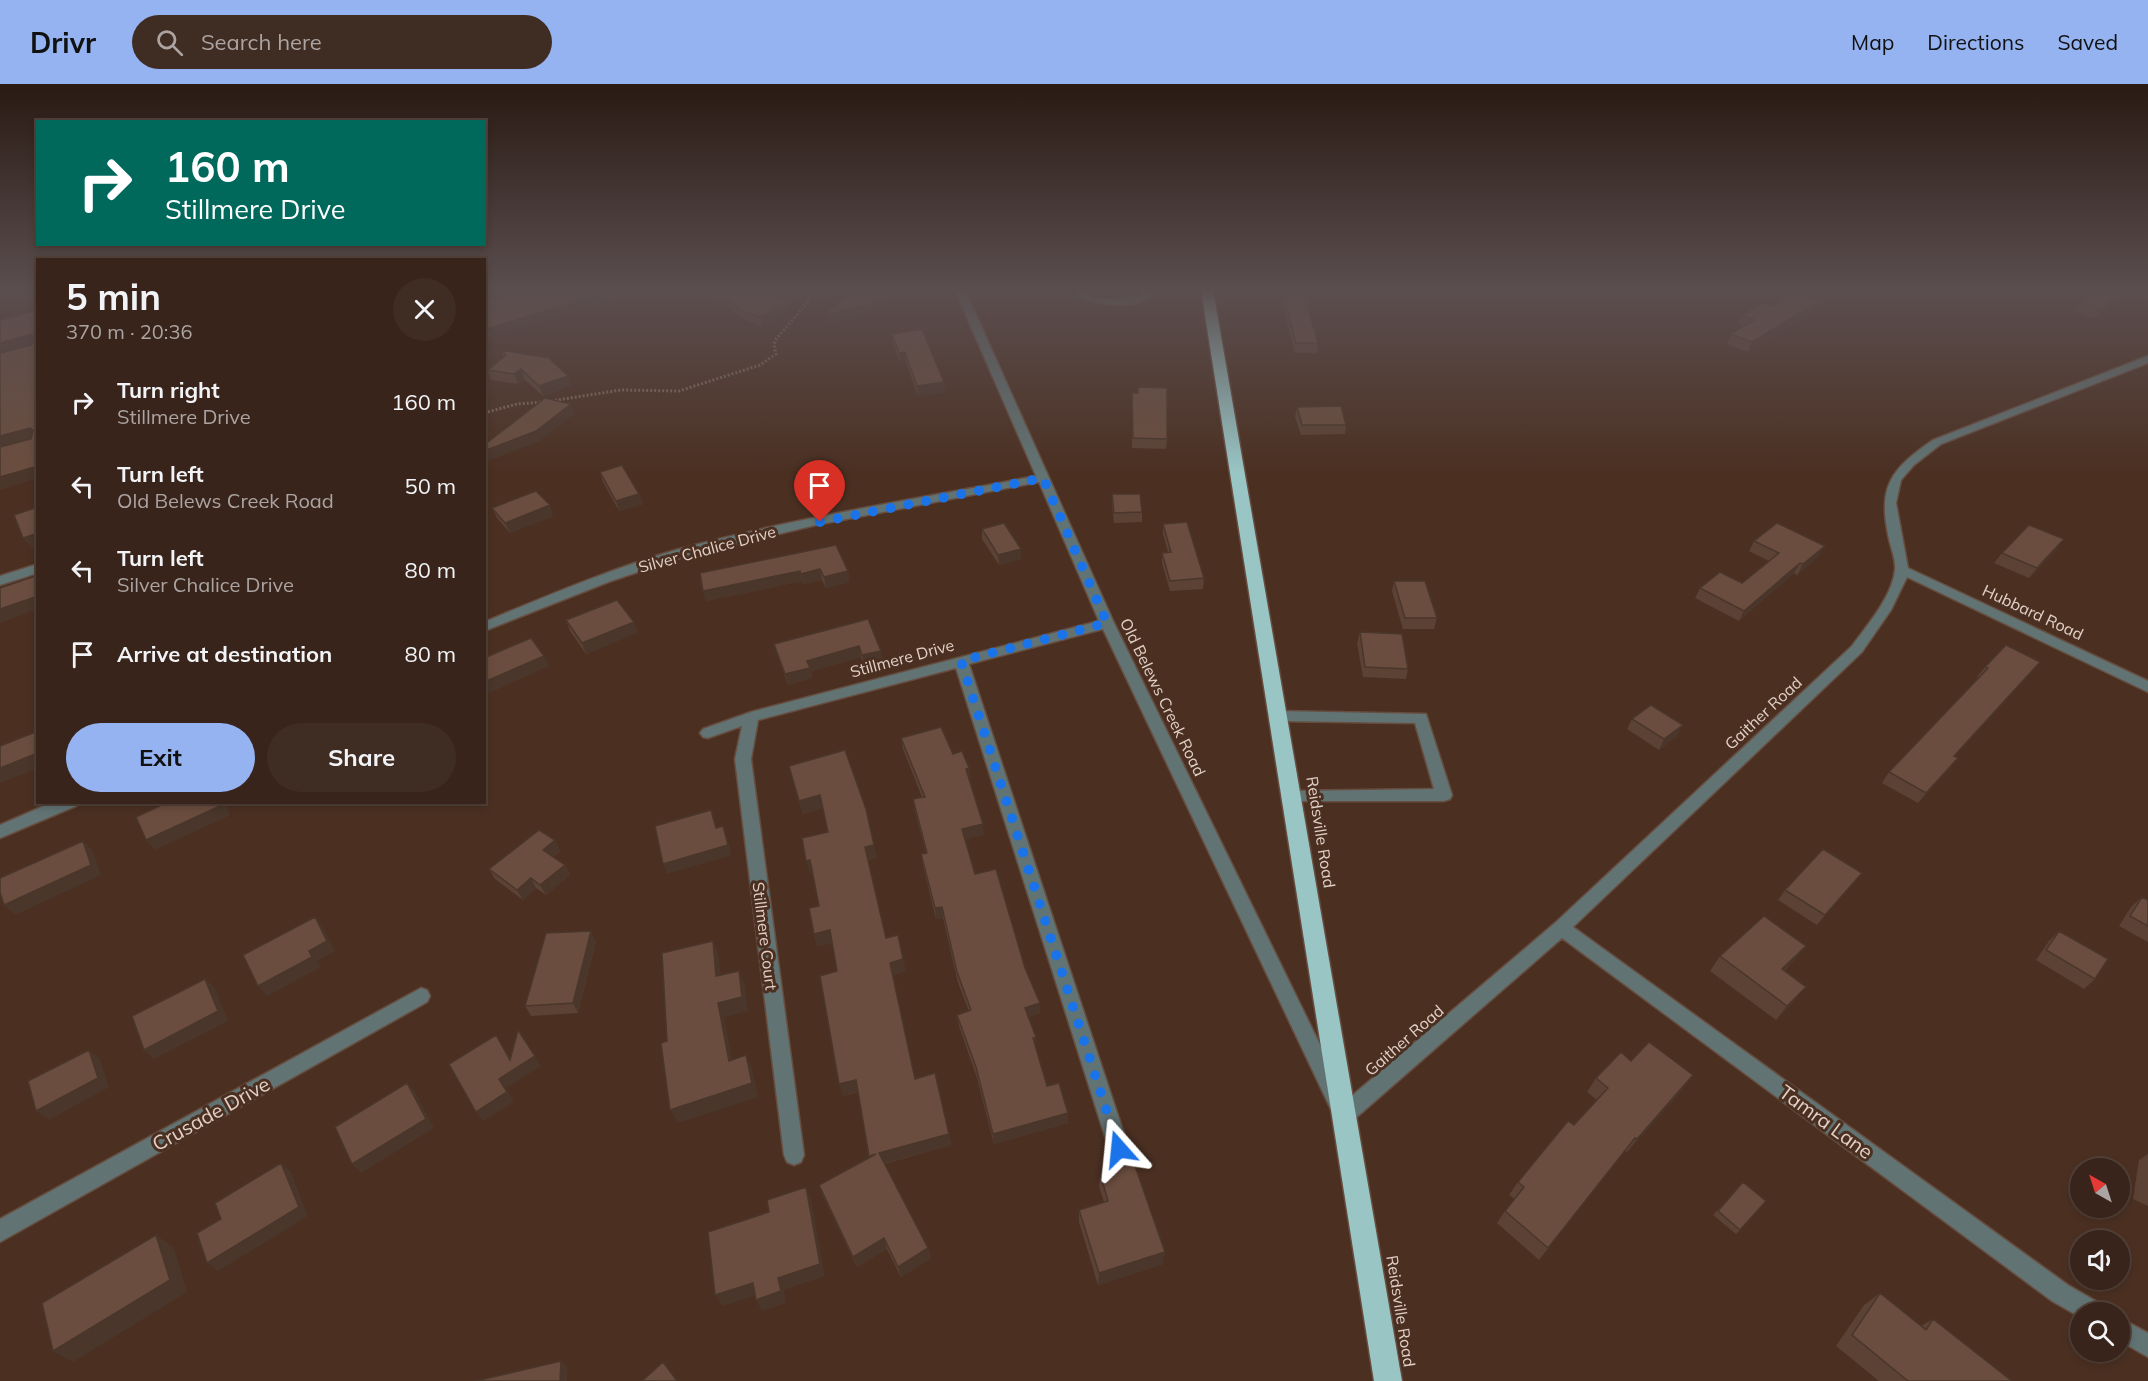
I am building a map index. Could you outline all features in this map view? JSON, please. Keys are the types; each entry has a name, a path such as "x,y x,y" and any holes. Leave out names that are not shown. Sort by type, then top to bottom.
{"highway":[{"name":"Reidsville Road","path":"1217,351 1388,1381"}],"street":[{"name":"Old Belews Creek Road","path":"987,351 1107,623 1344,1116"},
{"path":"1902,570 1889,507 1893,482 1908,462 1937,442 2148,359"},
{"name":"Silver Chalice Drive","path":"486,626 611,575 679,554 753,535 1043,478"},
{"path":"0,581 36,569"},
{"name":"Hubbard Road","path":"1902,570 2148,687"},
{"name":"Gaither Road","path":"1344,1116 1561,928 1857,648 1886,608 1902,570"},
{"name":"Stillmere Drive","path":"708,733 751,717 1107,623"},
{"path":"961,661 1119,1149"},
{"path":"1278,716 1421,718 1444,795 1291,797"},
{"name":"Stillmere Court","path":"751,717 742,759 794,1155"},
{"path":"0,832 65,804"},
{"name":"Tamra Lane","path":"1561,928 2060,1293 2076,1302"},
{"name":"Crusade Drive","path":"0,1231 422,996"},
{"path":"2130,1335 2148,1346"}],"path":[{"path":"486,412 517,404 621,390 679,391 760,365 776,354 777,351"}],"building":[{"path":"36,351 36,467 0,477 0,447 31,439 33,430 30,428 0,436 0,353"},
{"path":"502,351 549,358 568,376 539,386 521,369 514,374 488,370 506,355"},
{"path":"898,351 931,351 944,382 917,386 905,352 899,353"},
{"path":"1138,387 1167,388 1167,439 1133,438 1132,393 1138,393"},
{"path":"545,398 571,404 536,431 486,450 486,443"},
{"path":"1341,406 1346,425 1302,425 1297,407"},
{"path":"622,465 639,494 616,501 600,472"},
{"path":"536,491 550,505 505,523 492,508"},
{"path":"1112,494 1140,494 1142,512 1114,513"},
{"path":"36,508 36,534 23,538 14,515"},
{"path":"1187,522 1204,578 1170,581 1162,553 1171,552 1163,524"},
{"path":"1004,523 1021,549 998,555 982,529"},
{"path":"1777,523 1825,546 1803,564 1800,563 1744,611 1700,588 1720,572 1742,583 1779,553 1754,541"},
{"path":"2029,525 2064,539 2037,568 2002,553"},
{"path":"836,545 848,571 824,577 820,569 801,574 800,571 703,591 700,573"},
{"path":"36,576 36,597 0,609 0,588"},
{"path":"1394,581 1425,581 1437,618 1405,618"},
{"path":"617,600 634,622 582,643 566,620"},
{"path":"868,619 881,651 862,655 859,646 807,661 810,668 785,674 774,644"},
{"path":"1360,632 1402,634 1408,669 1365,667"},
{"path":"531,638 544,656 486,681 486,657"},
{"path":"2006,645 2040,662 1954,756 1958,758 1926,793 1889,772 1988,668 1985,667"},
{"path":"1651,705 1683,725 1664,739 1632,719"},
{"path":"941,727 953,754 962,751 969,768 966,769 983,824 962,829 975,874 996,869 1025,968 1040,1003 1025,1008 1036,1037 1033,1038 1047,1086 1059,1083 1068,1113 993,1134 976,1067 957,1015 971,1010 957,972 942,907 935,908 921,854 927,853 913,799 925,797 901,738"},
{"path":"36,732 36,754 0,768 0,746"},
{"path":"845,750 866,809 874,845 865,847 886,938 898,935 903,959 890,963 915,1079 935,1073 949,1134 879,1153 928,1248 898,1267 884,1238 853,1257 819,1185 876,1154 869,1156 856,1080 839,1084 820,976 837,971 830,930 814,934 809,908 819,906 810,860 806,861 802,838 828,832 820,795 799,801 789,766"},
{"path":"164,804 222,805 146,840 136,817"},
{"path":"711,810 716,828 723,826 728,845 663,864 655,826"},
{"path":"539,830 555,840 543,850 565,865 540,885 531,878 517,890 489,869"},
{"path":"83,841 91,865 4,905 0,892 0,878"},
{"path":"1823,849 1862,873 1825,915 1785,890"},
{"path":"2142,897 2148,900 2148,926 2130,916"},
{"path":"1764,916 1806,946 1782,969 1806,987 1787,1006 1720,956"},
{"path":"315,917 327,941 309,951 312,957 258,986 243,955"},
{"path":"591,931 573,1003 525,1006 546,933"},
{"path":"2059,931 2108,959 2095,979 2046,950"},
{"path":"713,941 716,976 739,971 742,997 718,1003 729,1061 746,1055 752,1083 670,1110 661,1043 667,1041 662,953"},
{"path":"205,979 218,1011 144,1050 132,1016"},
{"path":"518,1030 535,1056 499,1079 507,1092 476,1112 449,1064 496,1035 510,1060"},
{"path":"1649,1042 1693,1075 1637,1139 1635,1138 1548,1248 1505,1211 1524,1187 1518,1182 1568,1121 1574,1125 1608,1088 1596,1078 1621,1052 1631,1061"},
{"path":"89,1050 98,1078 36,1111 28,1081"},
{"path":"407,1083 426,1119 352,1164 335,1127"},
{"path":"281,1163 299,1207 207,1263 197,1233 221,1219 215,1203"},
{"path":"1134,1163 1165,1252 1099,1273 1079,1210 1108,1201 1100,1173"},
{"path":"1743,1182 1766,1201 1740,1230 1718,1211"},
{"path":"806,1187 820,1264 778,1278 781,1291 756,1300 753,1283 715,1295 708,1232 769,1212 767,1200"},
{"path":"156,1235 170,1280 53,1351 42,1303"},
{"path":"1880,1293 1926,1330 1933,1319 2012,1381 1908,1381 1852,1335"},
{"path":"561,1361 560,1381 476,1381"},
{"path":"663,1362 677,1381 642,1381"}],"route":[{"path":"820,522 1043,478 1107,623 961,661 1119,1149"}]}
